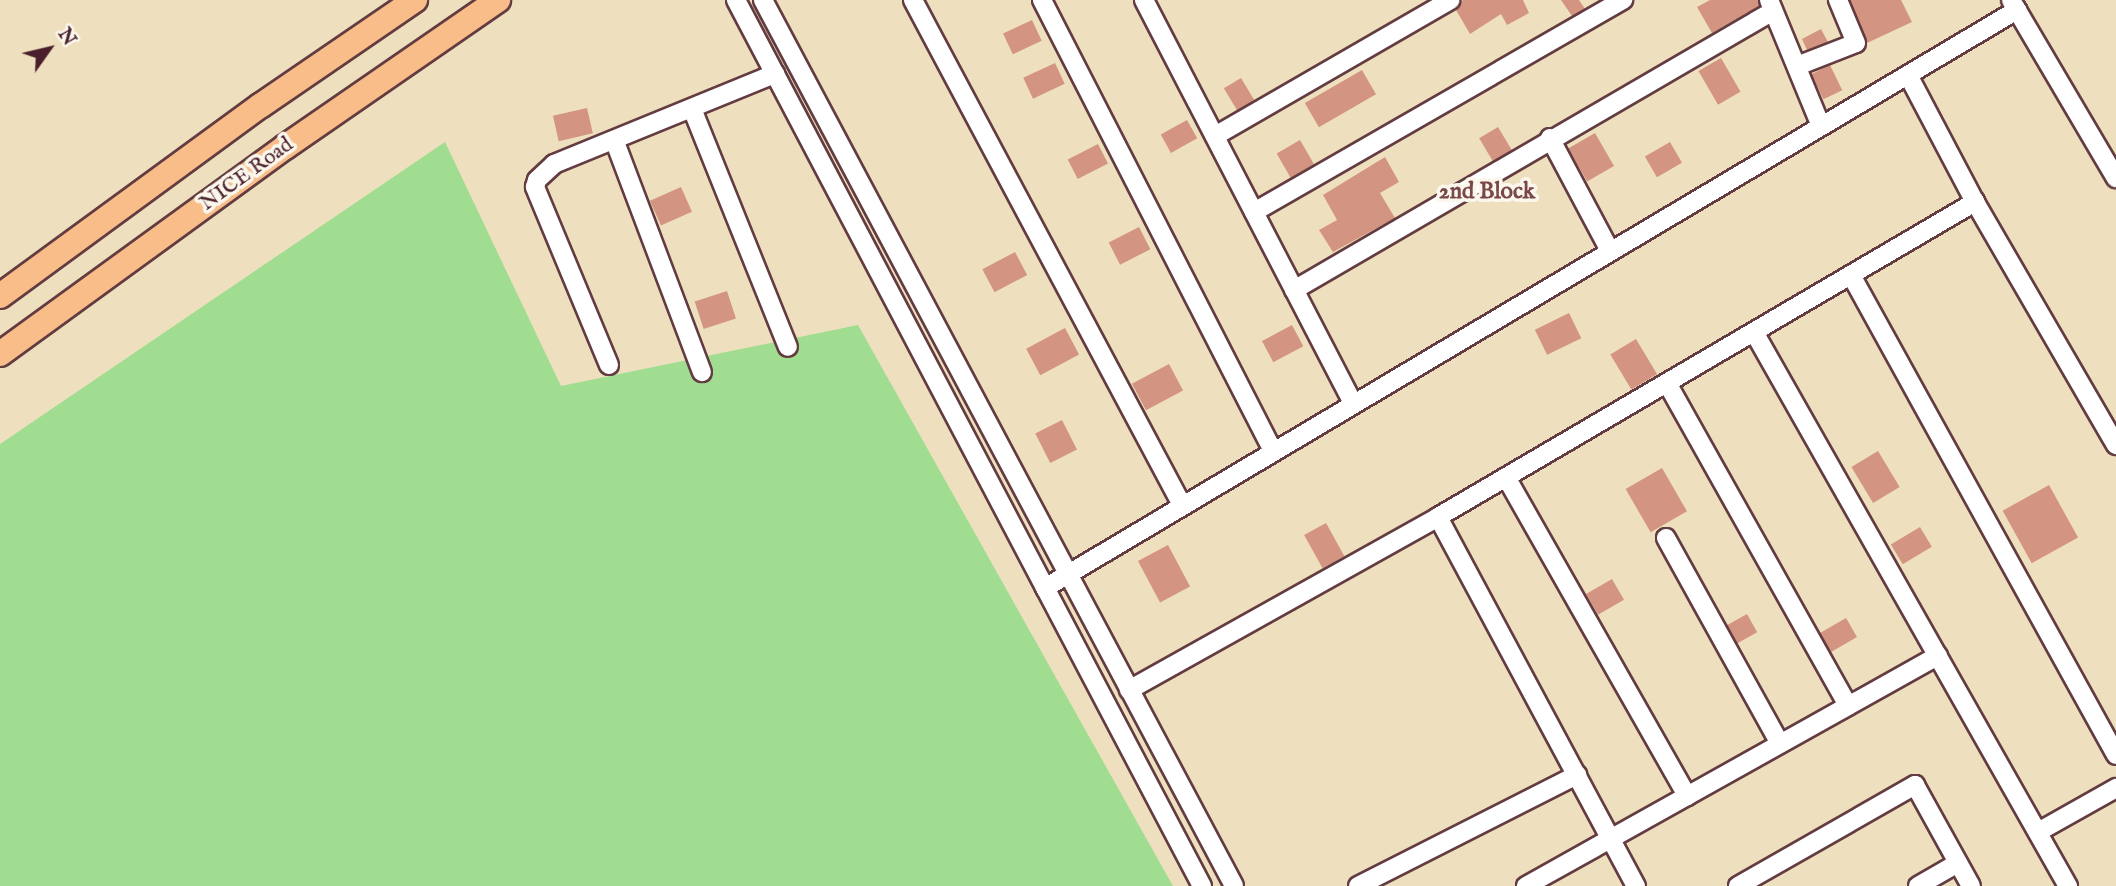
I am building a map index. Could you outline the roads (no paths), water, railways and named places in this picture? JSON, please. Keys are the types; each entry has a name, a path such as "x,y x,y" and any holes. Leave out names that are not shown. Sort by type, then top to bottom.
{"highway":[{"path":"0,296 260,106 415,0"},
{"name":"NICE Road","path":"0,355 285,147 498,0"}],"street":[{"path":"736,0 1202,886"},
{"path":"763,0 1234,886"},
{"path":"913,0 1182,505"},
{"path":"1042,0 1273,451"},
{"path":"1144,0 1353,404"},
{"path":"1215,136 1451,0"},
{"path":"1254,212 1623,0"},
{"path":"1797,66 1856,43 1838,0"},
{"path":"1294,290 1771,5 1821,126"},
{"path":"1045,588 1908,75 2014,5 2116,178"},
{"path":"609,365 535,187 548,167 693,111 775,74"},
{"path":"1908,75 1975,202 2116,445"},
{"path":"693,111 788,347"},
{"path":"1550,138 1610,251"},
{"path":"615,142 702,372"},
{"path":"1129,690 1506,478 1975,202"},
{"path":"1851,275 2116,755"},
{"path":"1755,332 2068,886"},
{"path":"1667,383 1848,706"},
{"path":"1506,478 1687,796"},
{"path":"1438,517 1636,886"},
{"path":"1666,538 1780,744"},
{"path":"1526,886 1938,656"},
{"path":"1358,886 1577,775"},
{"path":"1738,886 1915,785 1971,886"},
{"path":"2038,832 2116,788"},
{"path":"1918,886 1958,863"}],"district":[{"name":"2nd Block","path":"1487,192"}]}
